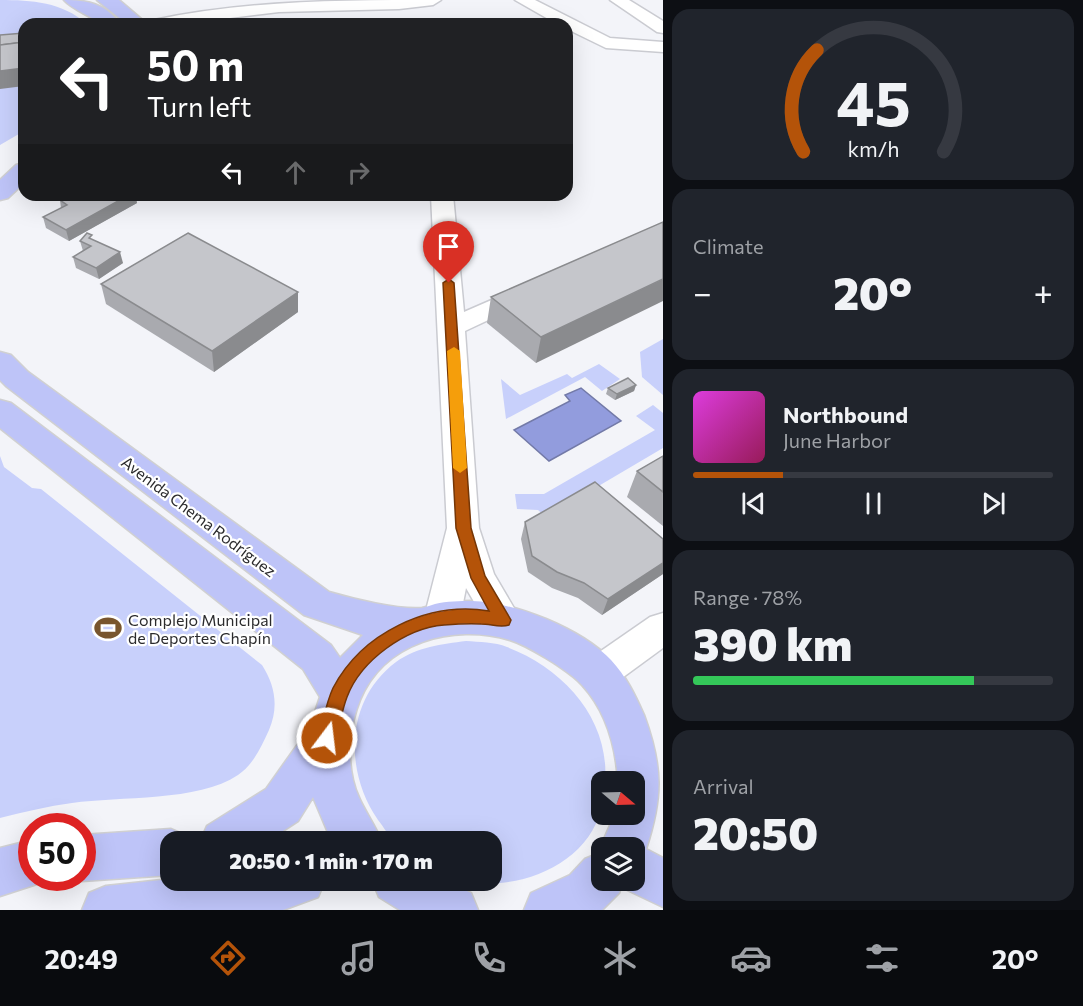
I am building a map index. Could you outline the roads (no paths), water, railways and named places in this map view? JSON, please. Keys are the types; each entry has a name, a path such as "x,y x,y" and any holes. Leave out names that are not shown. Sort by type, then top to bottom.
{"main road":[{"path":"73,0 96,11 104,18"},
{"path":"106,0 131,18"},
{"path":"0,164 18,151"},
{"path":"0,192 18,176"},
{"name":"Avenida Chema Rodríguez","path":"0,362 17,379 317,604 362,618 430,621 483,617 503,620 536,631 566,648 598,674 624,712 640,761 638,812 628,837"},
{"path":"0,411 317,657 340,692"},
{"path":"241,831 282,805 327,738 340,692 360,662 387,639 430,621"},
{"path":"327,738 329,778 344,820 352,831"},
{"path":"96,857 160,853"},
{"path":"0,872 18,867"},
{"path":"645,874 663,884"},
{"path":"548,910 587,892 591,888"},
{"path":"106,910 258,895 269,891"},
{"path":"413,891 454,910"}],"street":[{"path":"190,18 229,10 299,6 378,6 433,0"},
{"path":"523,0 558,18"},
{"path":"618,0 663,28"},
{"path":"573,26 606,43 663,47"},
{"path":"442,201 463,528 478,578 503,620"},
{"path":"452,327 547,284"},
{"path":"430,621 463,528"},
{"path":"598,674 663,628"}],"place":[{"name":"Complejo Municipal de Deportes Chapín","path":"108,628"}]}
